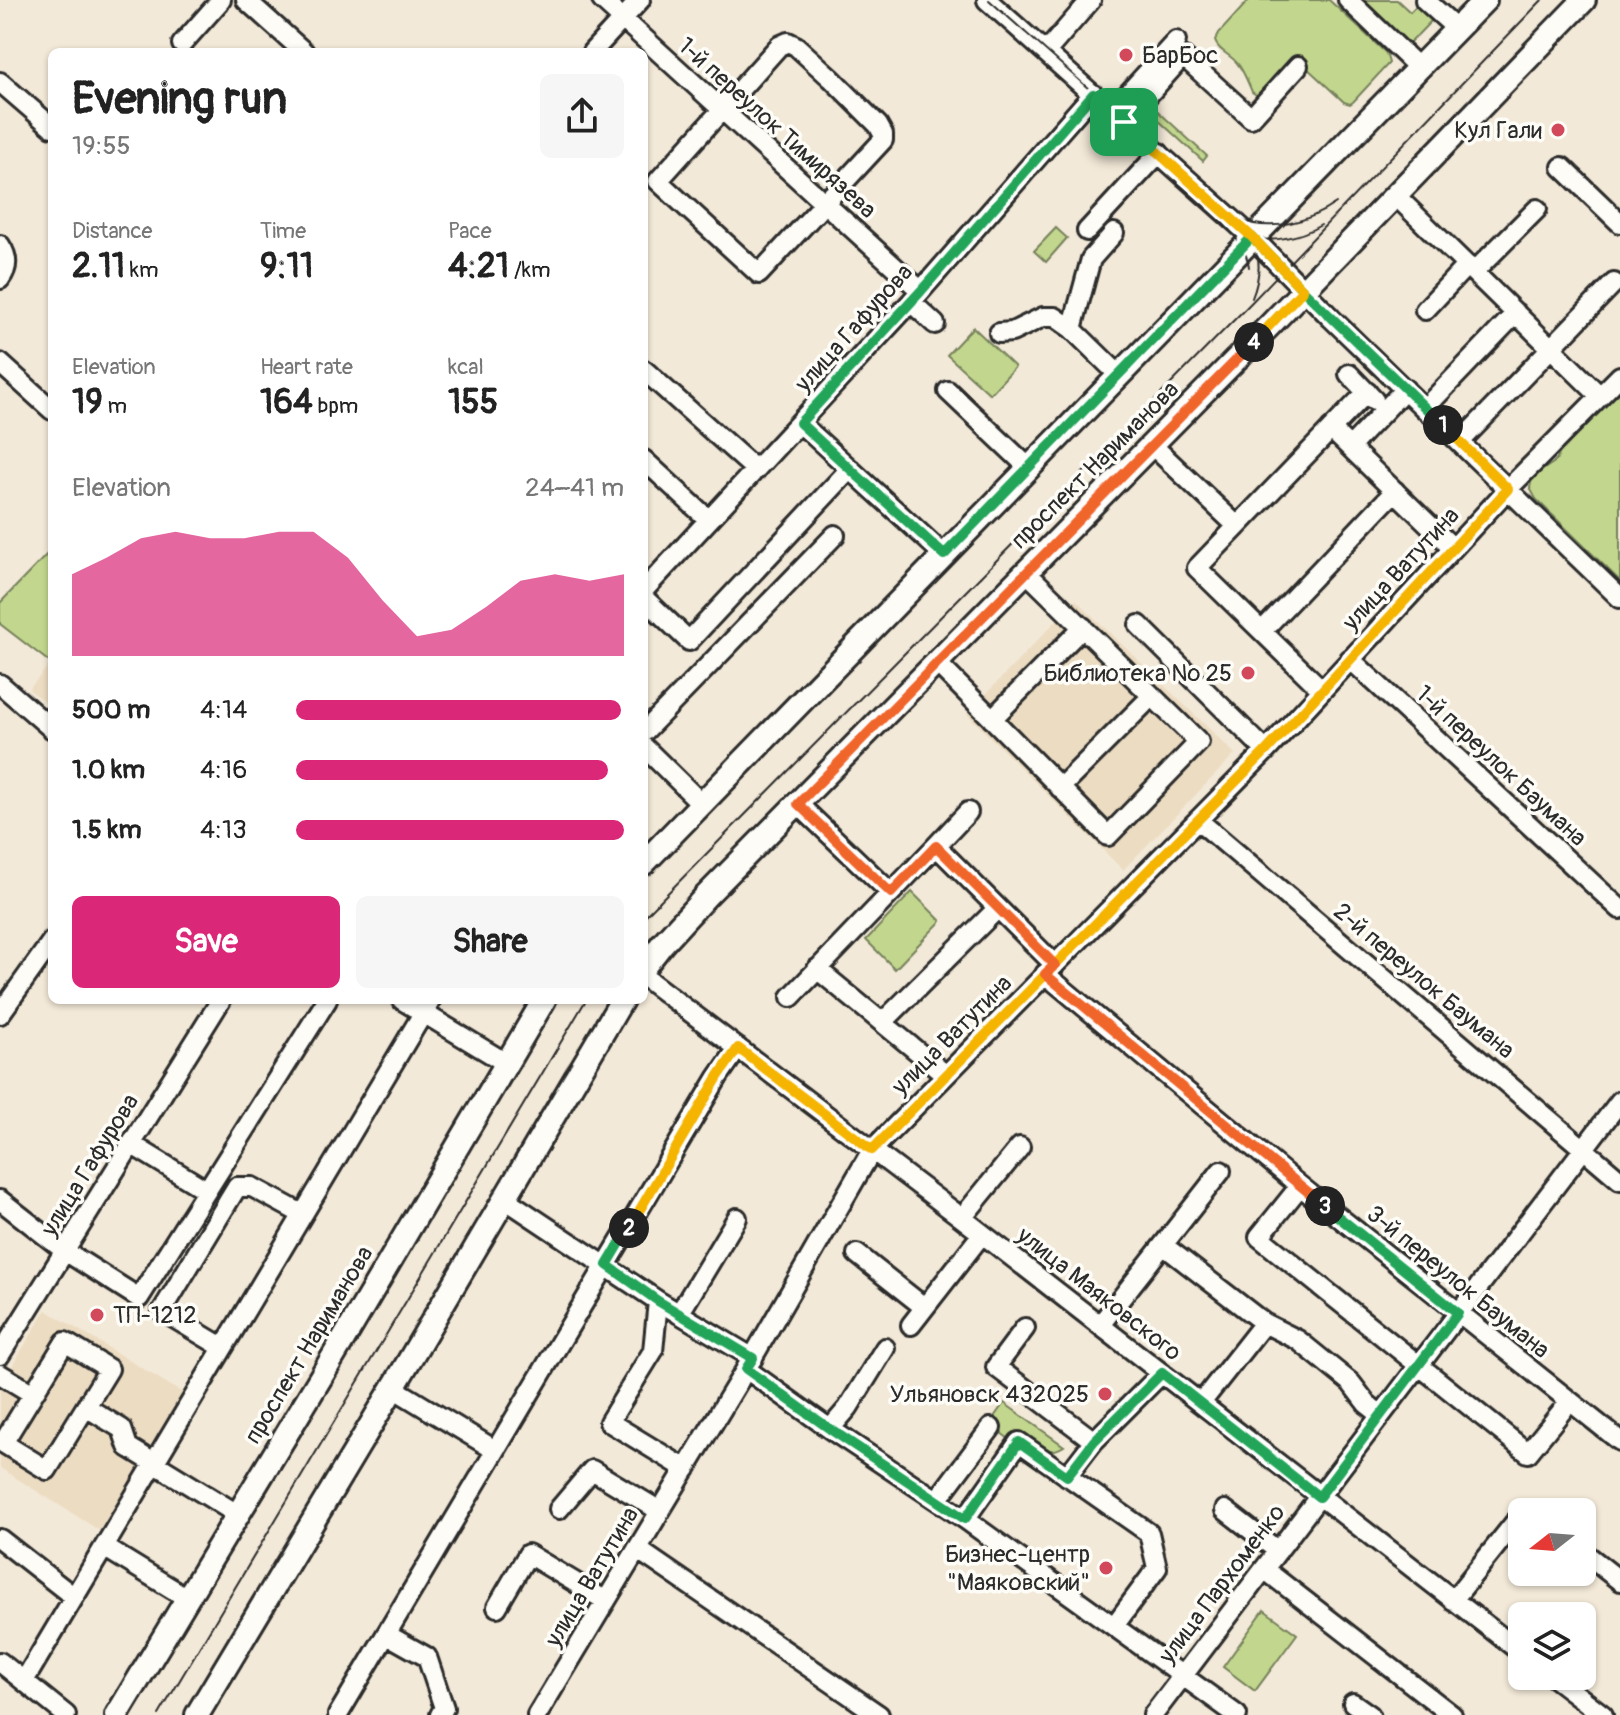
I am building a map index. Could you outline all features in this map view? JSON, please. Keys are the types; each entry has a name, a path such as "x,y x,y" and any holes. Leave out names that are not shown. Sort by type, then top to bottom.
{"main road":[{"name":"проспект Нариманова","path":"648,859 1485,0"},
{"name":"проспект Нариманова","path":"648,962 706,896 1152,445 1584,0"},
{"name":"проспект Нариманова","path":"117,1715 542,1004"},
{"path":"197,1715 620,1004"}],"street":[{"path":"182,44 221,0"},
{"path":"246,0 300,48"},
{"name":"1-й переулок Тимирязева","path":"602,0 825,204 916,296 935,324"},
{"path":"596,48 640,0"},
{"path":"987,0 1252,237 1620,598"},
{"path":"1046,52 1091,0"},
{"path":"1348,0 1419,68"},
{"path":"1425,0 1457,29"},
{"path":"1118,116 1176,41"},
{"path":"788,42 819,67 878,125 883,134 883,140 759,274 658,181 721,110 779,46 788,42"},
{"path":"1118,116 1183,56 1251,118 1298,66"},
{"path":"0,82 48,124"},
{"name":"улица Гафурова","path":"648,586 916,296 1093,94"},
{"path":"1087,231 1159,153"},
{"path":"1562,167 1620,223"},
{"path":"1395,195 1600,396"},
{"path":"1425,310 1537,209"},
{"path":"1072,329 1091,259 1114,233"},
{"path":"0,245 7,268 0,279"},
{"path":"1460,442 1614,283"},
{"path":"1425,408 1516,313"},
{"path":"999,333 1012,332 1043,317 1055,317 1072,329 1119,375"},
{"path":"0,363 48,406"},
{"path":"648,374 756,470"},
{"path":"1349,374 1385,410"},
{"name":"улица Ватутина","path":"537,1715 750,1364 872,1150 1266,751 1508,489 1620,376"},
{"path":"1350,447 1405,389"},
{"path":"948,391 1029,468"},
{"path":"1322,690 1197,568 1367,392"},
{"path":"800,423 944,555"},
{"path":"1331,429 1453,548"},
{"path":"1152,445 1237,526"},
{"path":"648,469 709,520"},
{"path":"648,602 689,641 850,469"},
{"path":"1262,631 1395,491"},
{"path":"648,728 835,535"},
{"path":"937,663 1108,836 1199,742 1026,572"},
{"path":"1139,625 1266,751"},
{"path":"992,719 1083,627"},
{"name":"1-й переулок Баумана","path":"1350,659 1620,909"},
{"path":"4,695 48,726"},
{"path":"1060,788 1152,696"},
{"path":"648,751 701,803"},
{"path":"798,804 891,893"},
{"path":"791,997 968,812"},
{"name":"2-й переулок Баумана","path":"1198,820 1620,1180"},
{"name":"3-й переулок Баумана","path":"936,846 998,908 1050,970 1300,1186 1620,1441"},
{"path":"883,1022 998,908"},
{"path":"0,1014 48,947"},
{"path":"817,969 946,1075"},
{"name":"улица Маяковского","path":"648,980 962,1218 1508,1642"},
{"name":"улица Гафурова","path":"0,1355 218,1004"},
{"path":"0,1200 65,1251 139,1298 324,1004"},
{"path":"24,1681 427,1006 506,1063"},
{"path":"338,1715 738,1048"},
{"name":"улица Пархоменко","path":"1153,1715 1620,1101"},
{"path":"131,1144 206,1190"},
{"path":"962,1218 1020,1147"},
{"path":"1100,1325 1221,1171"},
{"path":"1300,1186 1259,1237 1418,1366 1528,1453 1570,1401"},
{"path":"222,1347 162,1311 237,1187 252,1187 302,1214"},
{"path":"505,1199 750,1364 830,1429 965,1519 1237,1715"},
{"path":"679,1314 737,1218"},
{"path":"911,1325 982,1234"},
{"path":"1163,1245 1264,1323 1298,1340 1351,1383 1367,1404 1381,1415"},
{"path":"857,1254 924,1307"},
{"path":"658,1301 653,1351 609,1422 686,1469"},
{"path":"1201,1403 1264,1323"},
{"path":"1025,1328 996,1367 1094,1441"},
{"path":"65,1342 109,1369 47,1470 3,1443 33,1394 65,1342"},
{"path":"830,1429 848,1408 885,1348"},
{"path":"1067,1476 1094,1441 1162,1373"},
{"path":"0,1374 33,1394"},
{"path":"393,1388 495,1450"},
{"path":"86,1407 122,1429 128,1447 237,1514"},
{"path":"937,1500 991,1428"},
{"path":"965,1519 1019,1442 1149,1533 1157,1568 1114,1626"},
{"path":"559,1509 592,1470 660,1511"},
{"path":"1225,1510 1278,1551"},
{"path":"1453,1600 1508,1531"},
{"path":"0,1539 74,1597"},
{"path":"104,1547 187,1598"},
{"path":"637,1549 879,1715"},
{"path":"497,1607 528,1554 606,1601"},
{"path":"1596,1562 1620,1581"},
{"path":"1264,1569 1452,1715"},
{"path":"386,1634 427,1657 444,1708 440,1715"},
{"path":"0,1662 66,1715"},
{"path":"1570,1690 1603,1715"},
{"path":"1353,1703 1370,1715"}],"shaded area":[{"path":"1076,600 1235,754 1123,870 967,714"},
{"path":"48,667 48,706 29,689"},
{"path":"46,1310 186,1395 102,1532 0,1468 0,1386"}],"green space":[{"path":"1249,0 1329,0 1386,53 1389,63 1350,104 1306,67 1258,96 1252,92 1239,66 1215,41"},
{"path":"1357,0 1397,0 1410,12 1417,5 1432,20 1406,47"},
{"path":"1150,104 1207,156 1203,161 1146,109"},
{"path":"1056,228 1067,238 1046,262 1034,251"},
{"path":"973,327 1015,367 990,394 947,355"},
{"path":"1620,385 1620,581 1536,499 1530,488 1532,477 1556,461 1565,441"},
{"path":"48,553 48,661 0,624 0,603"},
{"path":"912,892 941,921 895,969 866,940"},
{"path":"1004,1403 1064,1446 1044,1450 1016,1431 1009,1439 989,1424"},
{"path":"1264,1610 1297,1634 1255,1691 1223,1667"}],"tram line":[{"path":"989,0 1245,228 1255,245 1259,262 1258,280 1252,298"},
{"path":"648,913 1246,308 1542,0"},
{"path":"1175,180 1230,231 1246,255 1249,267"},
{"path":"1238,219 1263,225 1289,223 1314,215 1336,203"},
{"path":"1244,236 1284,238 1321,225"},
{"path":"159,1715 584,1004"}],"place":[{"name":"БарБос","path":"1126,55"},
{"name":"Кул Гали","path":"1558,130"},
{"name":"Библиотека № 25","path":"1248,673"},
{"name":"ТП-1212","path":"97,1315"},
{"name":"Ульяновск 432025","path":"1105,1394"},
{"name":"Бизнес-центр \"Маяковский\"","path":"1106,1568"}],"route":[{"path":"1124,122 1093,94 921,291 800,423 944,555 1252,237 1508,489 1266,751 1198,820 1045,974 872,1150 738,1048 607,1265 658,1301 753,1358 746,1369 965,1519 1019,1442 1067,1476 1094,1441 1162,1373 1319,1497 1458,1313 1045,974 1055,965 936,846 891,893 798,804 1303,290 1252,237 1124,122"}]}
